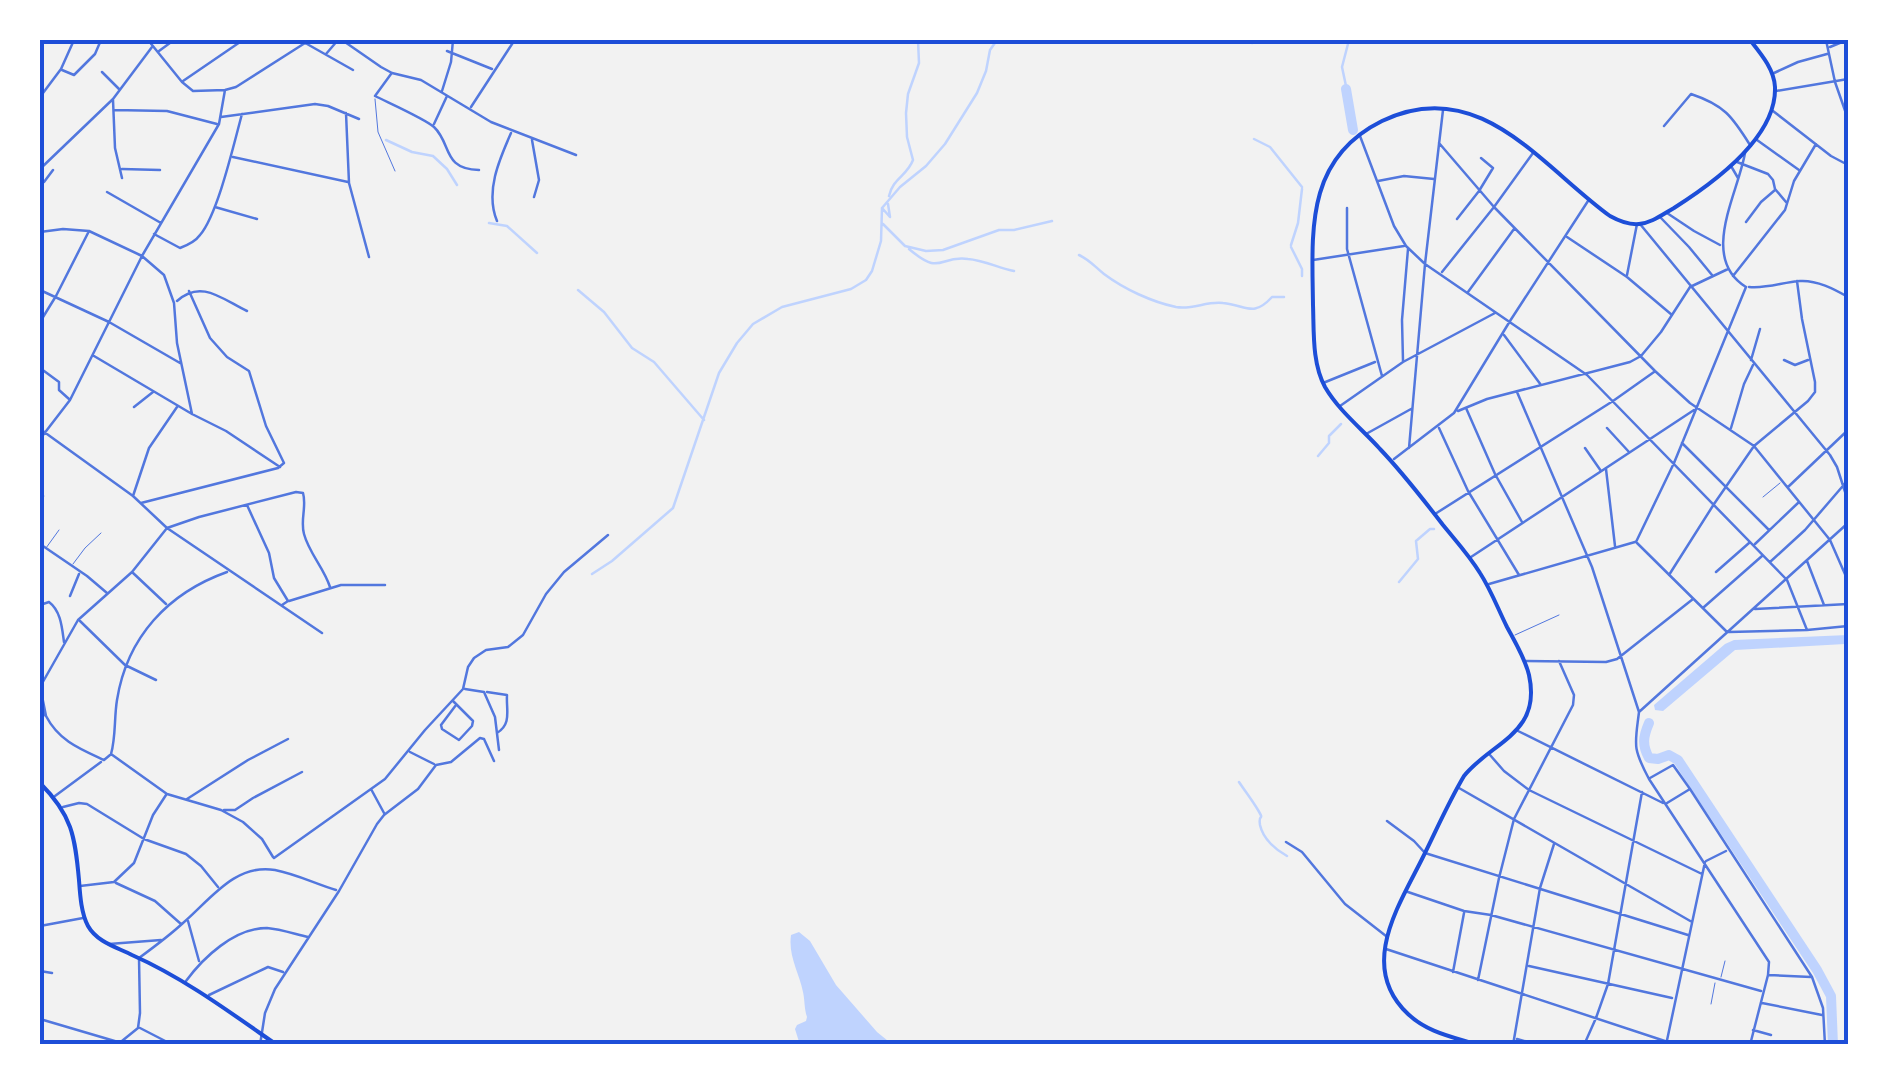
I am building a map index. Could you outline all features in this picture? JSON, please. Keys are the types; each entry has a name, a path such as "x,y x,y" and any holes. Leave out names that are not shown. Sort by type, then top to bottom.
{"main road":[{"path":"1476,1045 1429,1029 1406,1012 1389,988 1384,948 1406,891 1458,786 1470,768 1517,730 1530,700 1530,685 1524,661 1470,558 1323,383 1314,335 1314,211 1325,177 1343,150 1360,134 1404,113 1443,108 1471,112 1490,120 1619,221 1638,224 1660,217 1734,164 1756,139 1771,110 1775,91 1772,74 1750,40"},
{"path":"40,783 63,808 74,840 85,918 93,933 184,984 277,1045"}],"street":[{"path":"40,97 61,69 74,40"},
{"path":"61,69 74,75 98,50 102,40"},
{"path":"148,40 191,91 225,90 247,82 305,43"},
{"path":"158,52 174,40"},
{"path":"182,82 242,40"},
{"path":"300,40 353,70"},
{"path":"324,56 340,40 392,73 422,80 511,131 576,155"},
{"path":"442,92 453,40"},
{"path":"1826,40 1835,82 1848,115"},
{"path":"1828,48 1847,40"},
{"path":"470,110 514,42"},
{"path":"40,169 113,99 153,46"},
{"path":"450,52 494,70"},
{"path":"1772,74 1829,54"},
{"path":"102,72 119,90"},
{"path":"392,73 376,96 433,126 454,161 478,170"},
{"path":"1775,91 1848,79"},
{"path":"40,439 42,431 70,400 142,256 219,124 225,90"},
{"path":"1664,126 1692,94 1722,107 1750,145"},
{"path":"433,126 447,96"},
{"path":"113,99 115,148 122,178"},
{"path":"221,116 315,104 359,119"},
{"path":"1409,448 1443,108"},
{"path":"114,110 167,112 219,124"},
{"path":"1771,110 1848,164"},
{"path":"346,113 349,183 368,256"},
{"path":"154,234 177,247 189,244 206,227 242,114"},
{"path":"498,221 491,196 511,131"},
{"path":"1360,134 1394,226 1407,247 1425,264 1587,375 1787,580 1807,630"},
{"path":"531,139 539,180 534,197"},
{"path":"1756,139 1800,171"},
{"path":"1439,143 1494,207 1655,371 1696,408 1754,446 1830,540 1848,581"},
{"path":"1733,276 1788,205 1794,181 1816,144"},
{"path":"1441,273 1532,152"},
{"path":"1746,152 1722,246 1728,269 1746,287 1813,282 1848,298"},
{"path":"231,156 349,183"},
{"path":"1457,219 1494,167 1481,158"},
{"path":"1738,185 1734,164 1768,174 1788,205"},
{"path":"40,183 53,170"},
{"path":"120,170 160,170"},
{"path":"1376,182 1404,176 1435,179"},
{"path":"1746,222 1775,189"},
{"path":"108,192 162,223"},
{"path":"1454,413 1589,200"},
{"path":"214,207 257,219"},
{"path":"1348,208 1349,256 1382,376"},
{"path":"1666,212 1722,246"},
{"path":"1660,217 1712,276"},
{"path":"1638,224 1826,450 1837,467 1848,501"},
{"path":"1627,276 1638,224"},
{"path":"40,232 71,228 88,231 142,256 164,275 174,303 180,363 192,414"},
{"path":"1468,292 1514,228"},
{"path":"40,322 88,231"},
{"path":"1566,236 1627,276 1672,316"},
{"path":"1313,260 1407,247"},
{"path":"1403,362 1407,247"},
{"path":"1391,461 1465,407 1623,366 1640,356 1690,287 1728,269"},
{"path":"1668,574 1754,446 1815,392 1797,281"},
{"path":"1636,542 1674,463 1746,287"},
{"path":"40,290 110,322 180,363"},
{"path":"174,303 189,291 202,290 247,311"},
{"path":"189,291 210,338 226,357 250,374 266,426 284,461 282,466"},
{"path":"1340,407 1403,362 1497,312"},
{"path":"1730,429 1760,329"},
{"path":"1504,333 1542,386"},
{"path":"93,356 282,466"},
{"path":"1784,360 1796,365 1810,360"},
{"path":"1323,383 1377,362"},
{"path":"40,368 59,382 58,390 70,400"},
{"path":"1434,514 1655,371"},
{"path":"134,408 154,392"},
{"path":"1518,392 1587,556 1639,712 1634,746 1649,779 1769,965 1750,1045"},
{"path":"134,496 149,448 178,405"},
{"path":"1465,407 1522,522"},
{"path":"1366,434 1412,408"},
{"path":"1470,558 1696,408"},
{"path":"1438,426 1468,491 1518,575"},
{"path":"1607,428 1629,452"},
{"path":"1788,486 1848,430"},
{"path":"42,431 134,496 167,528 322,633"},
{"path":"1682,443 1769,530"},
{"path":"1586,448 1604,469 1615,547"},
{"path":"141,503 282,466"},
{"path":"1770,562 1848,480"},
{"path":"104,760 64,740 52,728 40,686 78,620 132,572 167,528 296,492 305,496 304,536 330,587"},
{"path":"1716,572 1799,502"},
{"path":"247,504 271,559 274,578 288,602"},
{"path":"1639,712 1848,523"},
{"path":"274,858 385,779 463,689 474,658 486,650 508,647 523,635 546,594 564,572 608,536"},
{"path":"1487,584 1636,542"},
{"path":"1636,542 1727,632 1848,626"},
{"path":"40,544 108,594"},
{"path":"1702,608 1763,555"},
{"path":"1807,561 1825,606"},
{"path":"54,797 111,754 116,702 125,666 142,635 167,605 198,583 230,570"},
{"path":"70,596 80,571"},
{"path":"132,572 167,605"},
{"path":"281,605 330,587 386,585"},
{"path":"1524,661 1606,662 1620,658 1693,599"},
{"path":"40,605 53,604 64,644"},
{"path":"1754,609 1848,604"},
{"path":"78,620 125,666 156,680"},
{"path":"1478,980 1514,819 1575,699 1558,661"},
{"path":"463,689 506,695 496,733 499,750"},
{"path":"484,692 507,723 496,733"},
{"path":"452,700 474,721 459,740 440,726 456,705"},
{"path":"40,711 46,716"},
{"path":"1517,730 1666,803"},
{"path":"187,798 288,738"},
{"path":"409,751 436,765 451,762 482,738 494,761"},
{"path":"111,754 167,794 221,810 251,828 274,858 273,870"},
{"path":"1489,754 1530,790 1702,874"},
{"path":"260,1045 270,999 373,830 384,815 418,790 436,765"},
{"path":"1649,779 1670,765 1690,789 1812,978 1824,1015 1825,1045"},
{"path":"221,810 235,810 302,772"},
{"path":"1458,786 1692,922"},
{"path":"1643,792 1650,793 1655,788"},
{"path":"1666,803 1690,789"},
{"path":"372,790 384,815"},
{"path":"1584,1045 1608,984 1643,792"},
{"path":"114,882 134,863 167,794"},
{"path":"63,808 87,804 144,839 186,854 202,866 219,888"},
{"path":"1388,821 1425,853 1688,935"},
{"path":"1286,842 1302,852 1345,904 1386,936"},
{"path":"1513,1045 1540,888 1554,843"},
{"path":"1666,1043 1705,862 1728,850"},
{"path":"40,1020 118,1044 138,1028 140,958 188,920 219,888 251,872 273,870 339,891"},
{"path":"80,886 114,882 145,895 182,924"},
{"path":"1406,891 1464,911 1534,926 1762,991"},
{"path":"1453,972 1464,911"},
{"path":"40,926 85,918"},
{"path":"188,920 200,962"},
{"path":"184,984 200,962 251,930 270,928 309,938"},
{"path":"108,944 163,940"},
{"path":"1384,948 1676,1045"},
{"path":"1528,965 1676,999"},
{"path":"205,997 268,967 285,973"},
{"path":"40,972 52,972"},
{"path":"1768,975 1812,978"},
{"path":"1759,1003 1824,1015"},
{"path":"138,1028 173,1045"},
{"path":"1753,1030 1771,1035"},
{"path":"127,1038 133,1045"},
{"path":"1514,1038 1540,1045"}],"lane":[{"path":"376,96 378,132 395,171"},
{"path":"1763,497 1782,480"},
{"path":"46,548 59,530"},
{"path":"72,566 101,533"},
{"path":"1512,636 1559,615"},
{"path":"1711,1004 1725,961"}],"water":[{"path":"1848,635 1845,644 1735,650 1663,711 1655,710 1654,705 1734,640"},
{"path":"799,932 810,941 836,985 893,1045 800,1045 795,1029 807,1017 790,943 791,935"}],"waterway":[{"path":"889,196 913,160 906,113 919,63 918,40"},
{"path":"592,574 673,508 719,373 753,324 782,307 851,289 866,280 881,241 882,208 945,144 977,93 990,50 997,40"},
{"path":"1249,40 1269,40"},
{"path":"1346,86 1342,67 1349,40"},
{"path":"1346,89 1353,130"},
{"path":"1254,139 1270,147 1302,187"},
{"path":"386,140 433,156 457,185"},
{"path":"1291,245 1302,189"},
{"path":"882,208 890,217 888,204"},
{"path":"883,224 905,246 926,251 943,250 999,230 1052,221"},
{"path":"489,223 507,226 537,253"},
{"path":"1291,247 1302,276"},
{"path":"909,249 928,262 968,259 1014,271"},
{"path":"1079,255 1129,290 1176,307 1217,303 1254,309 1272,297 1284,297"},
{"path":"578,290 604,312 632,348 654,362 704,420"},
{"path":"1318,456 1341,424"},
{"path":"1399,582 1418,559 1416,541 1434,529"},
{"path":"1649,723 1644,741 1649,758 1669,755 1678,760 1817,970 1831,996 1833,1045"},
{"path":"1239,782 1261,816 1264,835 1287,856"}]}
